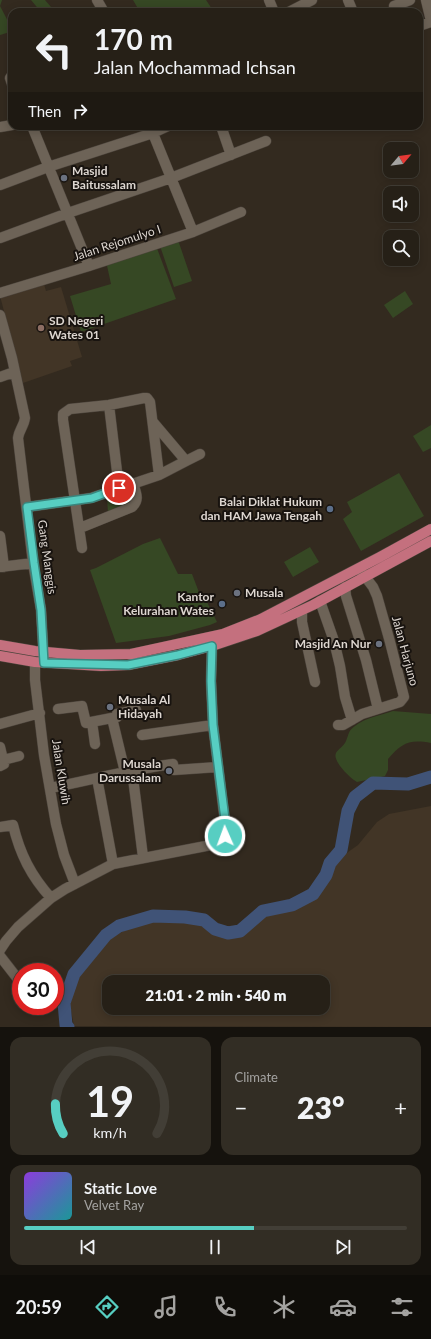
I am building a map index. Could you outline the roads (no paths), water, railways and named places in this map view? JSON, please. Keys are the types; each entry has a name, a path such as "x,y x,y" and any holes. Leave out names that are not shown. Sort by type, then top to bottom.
{"main road":[{"path":"0,656 39,663 128,665 223,634 261,619 431,529"},
{"path":"0,645 80,655 131,654 212,646 257,631 302,610 431,541"}],"street":[{"path":"296,8 311,0"},
{"path":"394,6 410,0"},
{"path":"426,0 431,21"},
{"path":"34,130 89,266"},
{"path":"0,185 48,166 152,130 193,232"},
{"path":"222,130 231,155"},
{"path":"0,238 171,178 266,141"},
{"name":"Jalan Rejomulyo I","path":"0,293 193,232 241,212"},
{"name":"Gang Manggis","path":"0,315 25,418 18,438 41,610 39,663"},
{"path":"0,377 14,372"},
{"path":"82,548 64,414 70,409 109,406 147,398 150,402 159,475"},
{"path":"109,406 119,488"},
{"path":"153,422 186,462"},
{"path":"27,507 92,498 159,475 200,454"},
{"path":"80,528 136,504 138,500 133,483"},
{"path":"0,536 2,567 34,563"},
{"name":"Jalan Harjuno","path":"338,725 343,725 362,714 400,702 404,697 377,596 366,576 359,568"},
{"path":"345,587 346,596 366,660 378,709"},
{"path":"320,601 334,641 340,666 344,697 352,720"},
{"path":"302,610 302,622 315,682"},
{"path":"0,950 18,927 51,898 113,864 211,846 222,840 225,836 226,830 213,725 211,681 212,646"},
{"name":"Jalan Kluwih","path":"39,663 35,680 44,755 60,840 75,884"},
{"path":"58,708 82,706 86,722 117,717 117,714 136,710"},
{"path":"0,724 40,713"},
{"path":"112,718 128,771 143,858"},
{"path":"92,722 95,744"},
{"path":"142,735 213,725"},
{"path":"0,747 2,762 19,756"},
{"path":"50,788 128,771 173,764 174,770 218,767"},
{"path":"97,778 113,864"},
{"path":"0,827 13,825 18,845 24,859 40,886 51,898"},
{"path":"0,956 12,971"}],"waterway":[{"path":"68,1027 66,1025 64,1003 74,974 106,935 119,926 153,916 185,917 204,920 215,929 228,933 240,931 263,911 292,905 313,894 326,875 330,863 341,850 348,811 355,797 373,783 408,784 431,777"}],"place":[{"name":"Masjid Baitussalam","path":"64,178"},
{"name":"SD Negeri Wates 01","path":"41,328"},
{"name":"Balai Diklat Hukum dan HAM Jawa Tengah","path":"330,509"},
{"name":"Musala","path":"237,593"},
{"name":"Kantor Kelurahan Wates","path":"222,604"},
{"name":"Masjid An Nur","path":"379,644"},
{"name":"Musala Al Hidayah","path":"110,707"},
{"name":"Musala Darussalam","path":"169,771"}]}
